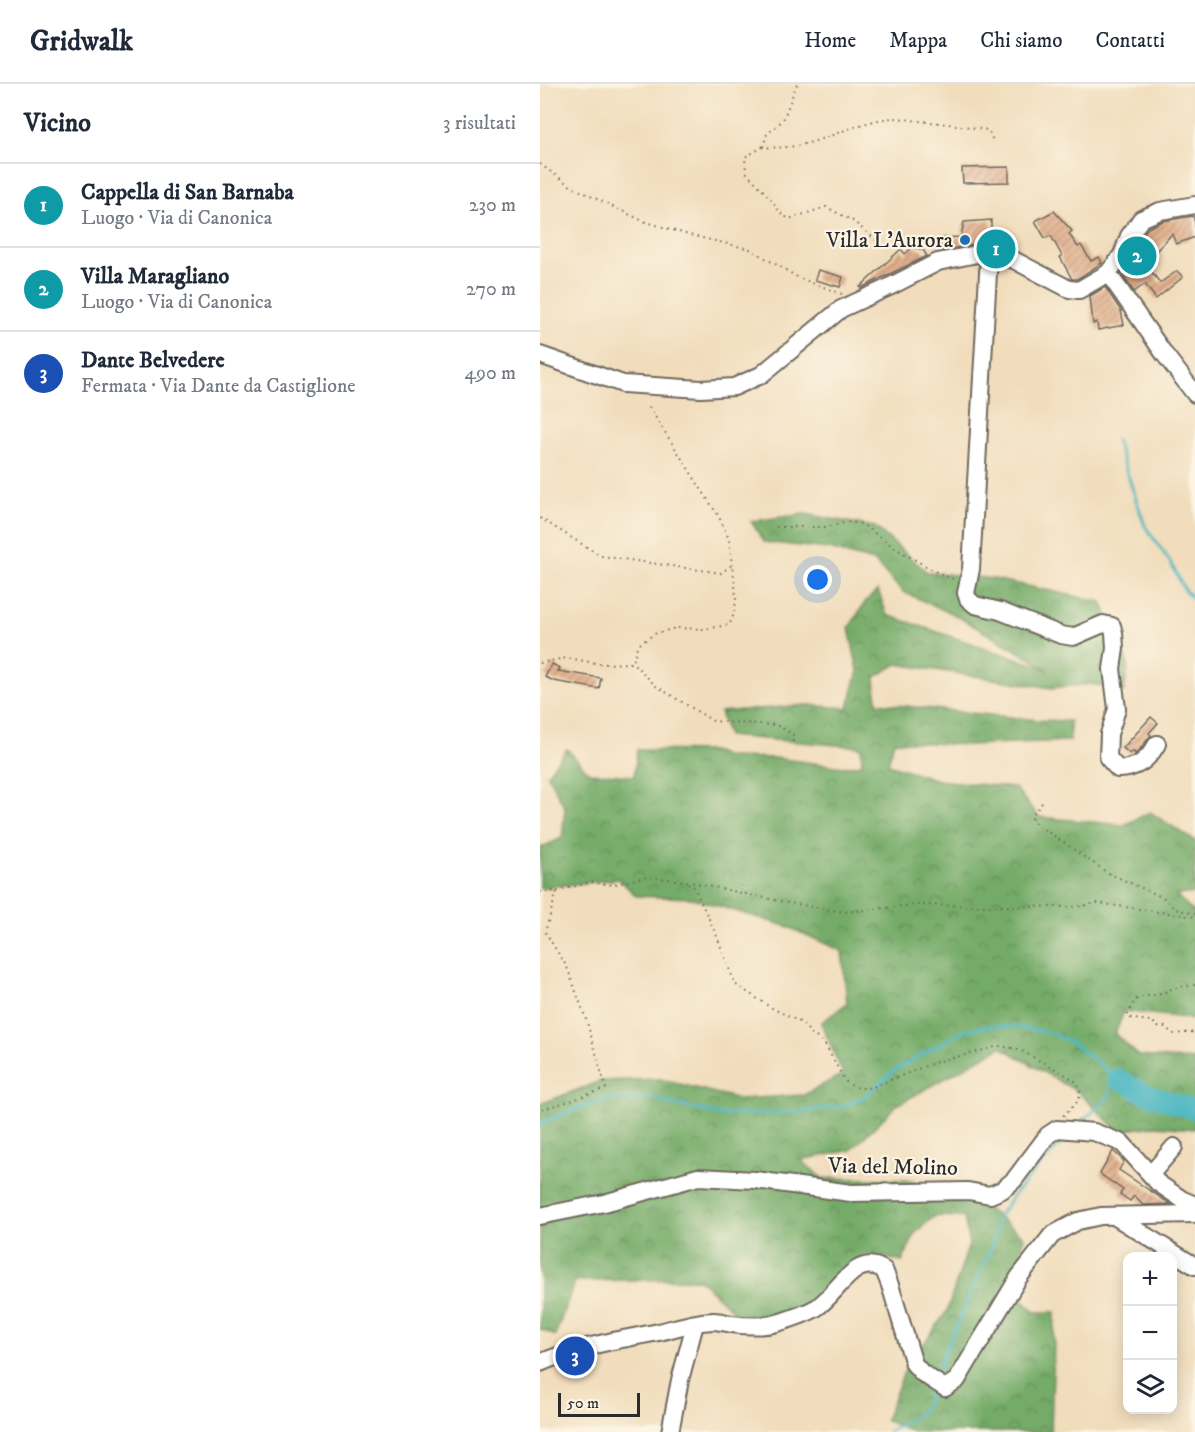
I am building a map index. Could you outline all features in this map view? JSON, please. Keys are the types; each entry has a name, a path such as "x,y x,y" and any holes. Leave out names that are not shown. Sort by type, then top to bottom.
{"street":[{"path":"540,355 623,384 701,389 735,387 761,375 841,309 938,262 977,254 1012,259 1069,289 1079,290 1108,273 1122,255 1129,236 1141,219 1160,211 1195,205"},
{"path":"989,256 971,569 966,593 968,599 975,604 1000,611 1061,635 1074,637 1102,624 1112,626 1115,648 1112,669 1117,709 1108,734 1108,758 1118,769 1136,767 1150,756 1157,744"},
{"path":"1108,273 1195,394"},
{"path":"1057,1130 1094,1132 1122,1143 1158,1183 1183,1200 1195,1205"},
{"name":"Via del Molino","path":"540,1216 604,1203 698,1177 755,1180 850,1193 968,1191 990,1195 1002,1190 1014,1180 1048,1135 1057,1130"},
{"path":"1151,1174 1174,1147"},
{"path":"540,1363 564,1353 604,1342 695,1324 714,1321 752,1326 772,1324 814,1309 827,1300 861,1266 869,1264 884,1270 914,1364 922,1373 945,1388 957,1380 1019,1277 1052,1234 1078,1221 1113,1216 1195,1214"},
{"path":"1113,1216 1195,1266"},
{"path":"670,1432 695,1324"}],"path":[{"path":"763,147 767,134 783,120 797,84"},
{"path":"882,245 853,221 826,207 789,219 780,213 772,200 746,172 745,157 763,147 784,149 811,144 855,126 893,118 988,129 994,142"},
{"path":"540,164 572,187 643,221 689,235 750,249 799,278 844,295"},
{"path":"633,663 638,646 654,634 676,628 704,629 729,625 735,615 737,596 729,539 719,517 649,407"},
{"path":"540,518 601,556 721,573 732,565"},
{"path":"776,527 826,527 849,522 862,524 895,549 934,571 954,580 968,579"},
{"path":"540,663 566,658 602,664 633,663 656,686 713,721 776,725 793,734 793,744"},
{"path":"1042,803 1032,815 1032,821 1108,873 1164,898 1175,909 1195,916"},
{"path":"540,892 557,891 591,882 612,885 644,877 686,881 844,912 914,905 1075,907 1098,903 1195,916"},
{"path":"686,881 693,887 716,934 735,984 800,1022 824,1043 845,1081 856,1088 868,1088 950,1058 999,1046 1010,1047 1035,1058 1076,1082 1080,1089 1079,1100 1058,1122 1057,1130"},
{"path":"540,1110 606,1088 586,1019 567,967 545,932 557,891"},
{"path":"1195,985 1173,988 1161,994 1135,1000 1127,1016 1131,1019 1154,1022 1158,1027 1165,1028 1173,1034 1195,1032"}],"green space":[{"path":"805,514 875,527 927,572 994,579 1102,602 1128,665 1124,691 1091,684 1052,688 897,664 875,677 877,703 1038,720 1070,721 1070,741 966,745 894,741 888,764 938,780 1015,788 1039,817 1124,825 1150,812 1195,841 1195,893 1176,895 1192,911 1195,910 1195,1019 1124,1011 1115,1034 1139,1056 1195,1060 1195,1129 1155,1126 1118,1131 1078,1092 1001,1047 897,1105 851,1150 801,1160 822,1178 906,1180 967,1193 1024,1237 1013,1287 1034,1312 1055,1312 1051,1432 913,1432 885,1420 904,1372 947,1311 969,1244 964,1217 935,1216 916,1232 902,1262 863,1255 812,1304 766,1319 735,1313 699,1279 575,1281 555,1336 540,1329 540,1104 601,1081 660,1079 739,1099 804,1095 843,1074 821,1023 847,1003 842,951 786,926 692,898 636,896 619,879 540,888 540,848 562,838 565,808 547,774 567,749 589,773 634,776 637,750 712,751 727,757 775,758 844,767 862,764 861,747 728,736 720,712 807,705 848,708 858,671 849,628 866,601 878,590 887,615 1048,669 955,615 903,592 874,561 829,549 764,542 751,521"}],"building":[{"path":"1009,167 1009,182 963,183 962,168"},
{"path":"1054,211 1072,231 1069,234 1078,247 1081,245 1091,261 1099,257 1102,263 1077,279 1072,279 1051,236 1045,238 1035,221"},
{"path":"1193,216 1195,237 1176,244 1172,234 1145,263 1160,283 1177,271 1183,277 1156,299 1145,284 1134,292 1121,273 1130,261 1138,241 1148,228 1163,221"},
{"name":"Villa L'Aurora","path":"991,220 991,243 1001,244 1000,247 975,244 941,251 939,238 961,237 964,222"},
{"path":"913,247 923,250 927,256 860,287 901,249 905,254"},
{"path":"818,270 843,277 840,287 815,280"},
{"path":"1105,287 1121,311 1124,325 1098,330 1097,322 1093,324 1090,296"},
{"path":"552,664 560,668 558,671 601,678 599,689 554,681 545,677"},
{"path":"1151,717 1158,723 1149,733 1151,735 1139,751 1135,754 1133,751 1130,754 1123,748"},
{"path":"1113,1151 1124,1161 1119,1170 1170,1204 1143,1205 1134,1196 1130,1201 1120,1194 1123,1190 1100,1174"}],"waterway":[{"path":"1116,440 1145,526 1171,563 1185,591 1195,599"},
{"path":"540,1123 601,1100 650,1098 721,1115 799,1112 842,1106 863,1098 895,1070 961,1032 986,1026 1020,1027 1053,1034 1074,1044 1117,1078 1107,1099 1077,1126"},
{"path":"1117,1078 1146,1094 1195,1110"},
{"path":"937,1376 941,1361 992,1246 998,1217 1015,1193 1067,1136"},
{"path":"888,1432 921,1411 928,1398 929,1389"}],"place":[{"name":"Villa L'Aurora","path":"965,240"},
{"name":"Cappella di San Barnaba","path":"996,249"},
{"name":"Villa Maragliano","path":"1137,256"},
{"name":"Dante Belvedere","path":"575,1356"}]}
